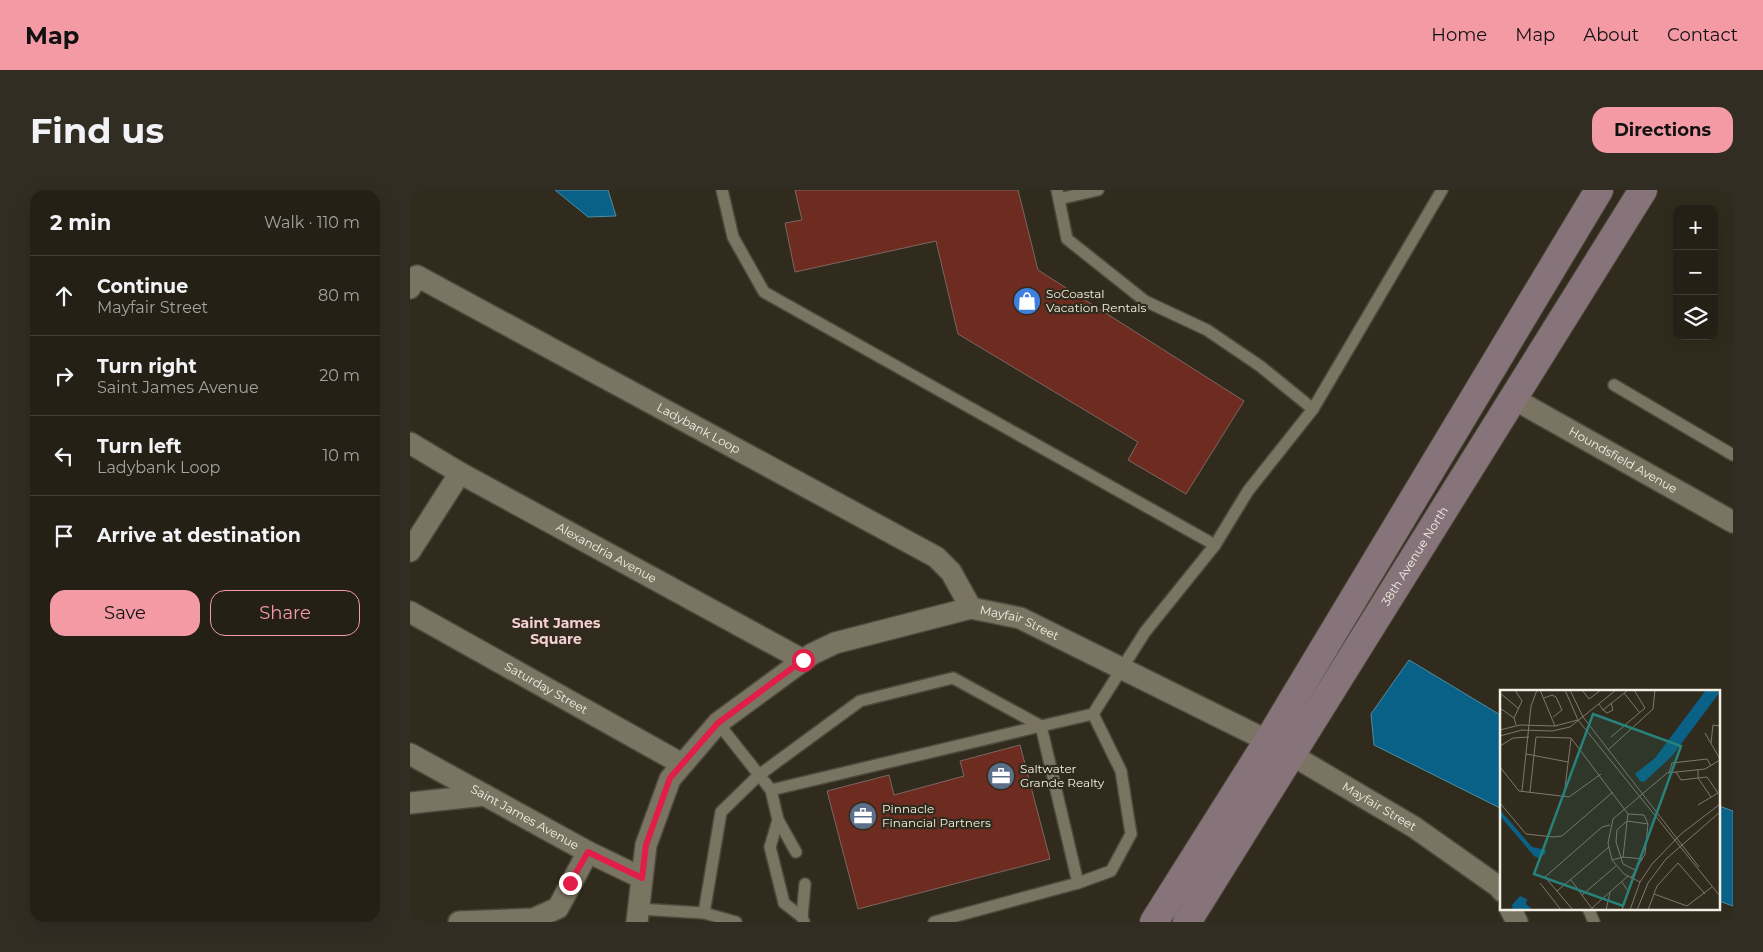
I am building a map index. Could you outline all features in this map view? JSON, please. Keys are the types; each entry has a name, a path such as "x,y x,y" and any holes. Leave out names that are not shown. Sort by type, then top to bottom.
{"main road":[{"path":"1154,922 1268,741 1599,190"},
{"name":"38th Avenue North","path":"1187,922 1643,190"}],"street":[{"name":"Ladybank Loop","path":"410,288 417,276 936,557 951,572 971,608"},
{"name":"Houndsfield Avenue","path":"1514,399 1733,522"},
{"name":"Alexandria Avenue","path":"410,443 460,474 803,660"},
{"path":"410,551 460,474"},
{"name":"Mayfair Street","path":"638,915 646,845 670,778 718,723 803,660 834,643 971,608 1020,618 1268,741 1414,828 1500,887"},
{"name":"Saturday Street","path":"410,612 682,764"},
{"name":"Saint James Avenue","path":"410,754 588,852 642,878"},
{"path":"410,804 485,795"},
{"path":"459,922 533,919 558,908 588,852"},
{"path":"1511,910 1517,922"}],"lane":[{"path":"722,190 733,237 764,292 1215,545"},
{"path":"1098,190 1058,195 1067,239 1145,301 1207,330 1260,366 1313,409"},
{"path":"771,790 1093,714 1145,632 1215,545 1248,491 1313,409 1442,190"},
{"path":"1614,385 1733,455"},
{"path":"704,913 721,812 759,775 860,700 953,678 1041,726 1078,884"},
{"path":"934,922 1078,884 1111,871 1131,834 1121,771 1093,714"},
{"path":"718,723 771,790 778,820 796,852"},
{"path":"778,820 770,847 784,903 803,920"},
{"path":"803,920 805,884"},
{"path":"1589,910 1594,922"},
{"path":"638,915 704,913 736,922"}],"water":[{"path":"555,190 608,190 616,216 588,217"},
{"path":"1409,660 1500,715 1500,808 1374,745 1371,714"},
{"path":"1720,806 1733,811 1733,906 1720,901"}],"building":[{"path":"795,190 1018,190 1038,270 1244,401 1186,494 1128,460 1138,442 958,334 936,241 795,272 785,223 802,220"},
{"path":"1020,745 1050,859 858,909 827,791 889,775 894,795 964,776 960,761"}],"place":[{"name":"SoCoastal Vacation Rentals","path":"1027,301"},
{"name":"Saltwater Grande Realty","path":"1001,776"},
{"name":"Pinnacle Financial Partners","path":"863,816"}],"district":[{"name":"Saint James Square","path":"556,632"}],"route":[{"path":"570,883 588,852 642,878 646,845 670,778 718,723 803,660"}]}
